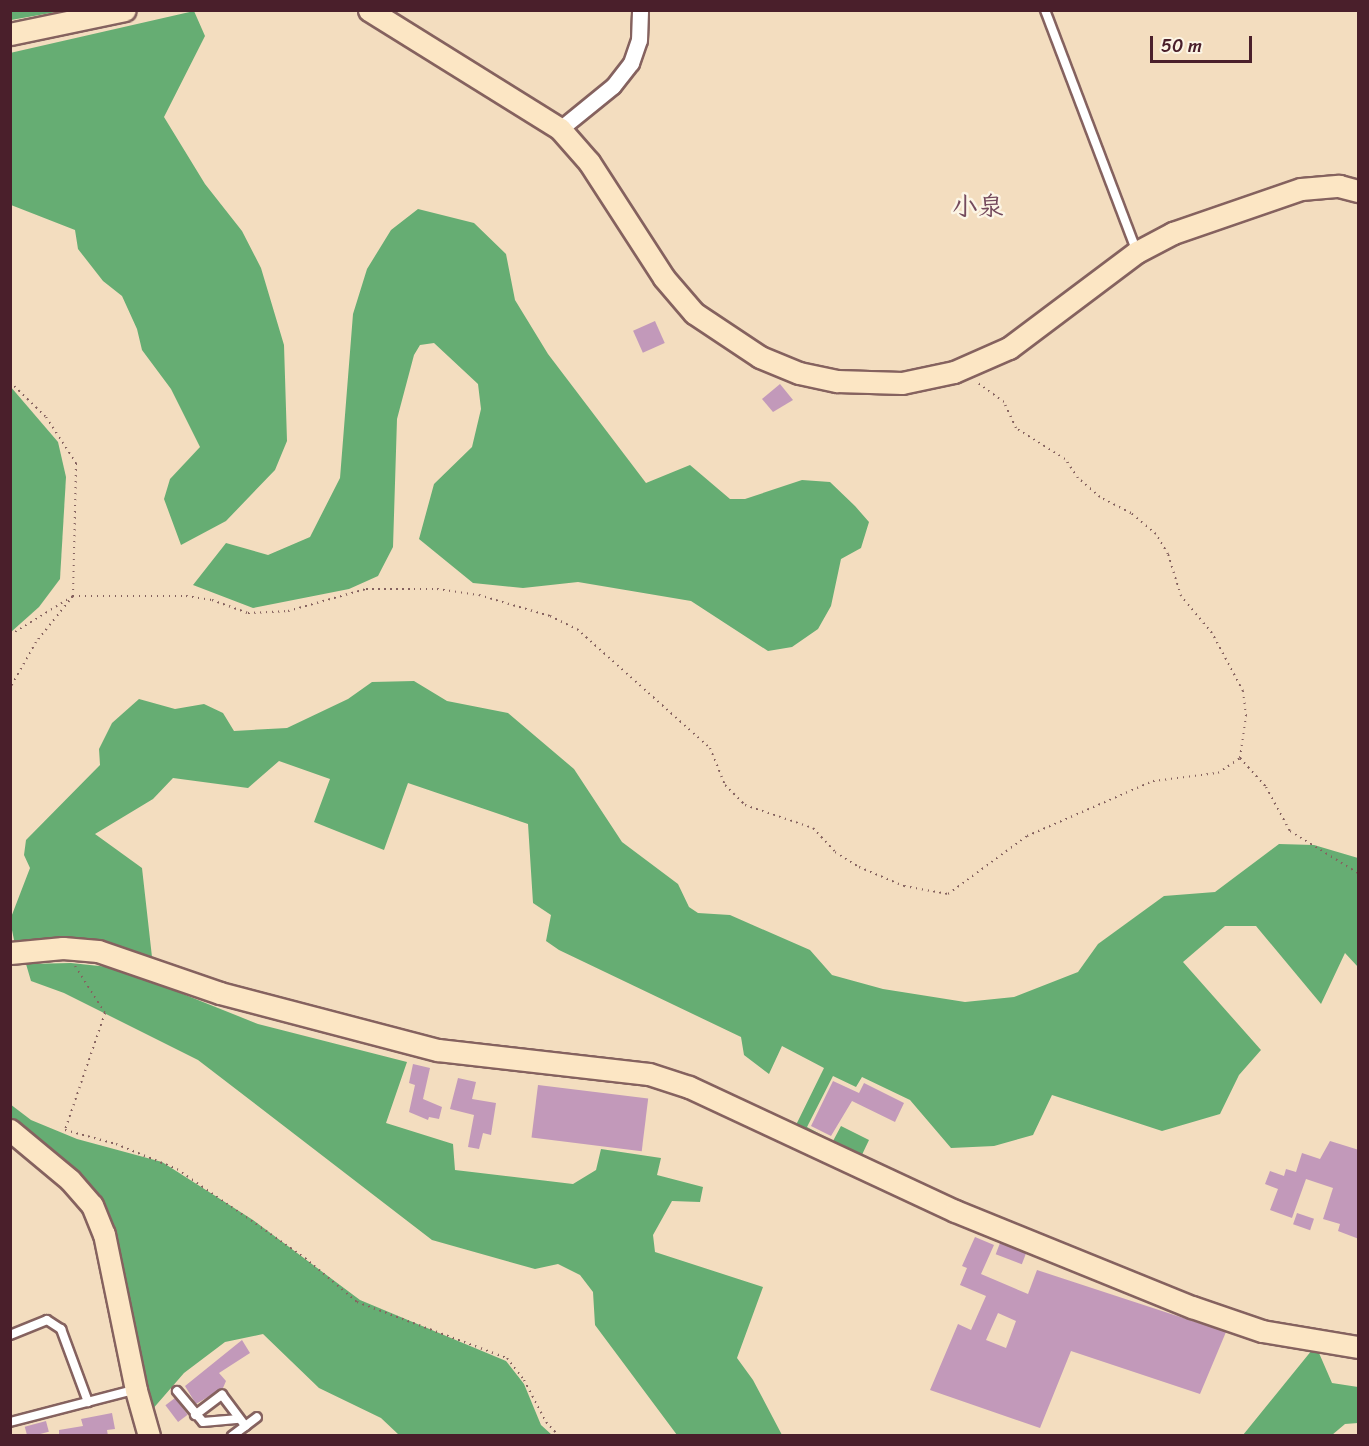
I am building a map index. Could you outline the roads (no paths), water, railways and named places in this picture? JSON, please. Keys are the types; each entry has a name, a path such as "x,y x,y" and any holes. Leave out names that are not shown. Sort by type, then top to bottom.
{"street":[{"path":"10,34 125,10"},
{"path":"369,10 560,129 589,162 678,297 737,344 800,373 854,383 910,382 966,367 1009,348 1137,252 1192,224 1301,189 1339,186 1359,190"},
{"path":"560,129 613,86 631,63 639,40 640,10"},
{"path":"10,953 63,948 98,951 220,993 438,1050 649,1074 689,1086 955,1211 1192,1307 1262,1331 1359,1347"},
{"path":"10,1131 70,1180 92,1205 104,1234 144,1431"}],"lane":[{"path":"1045,10 1137,252"},
{"path":"10,1335 48,1320 61,1329 88,1402"},
{"path":"10,1422 136,1390"},
{"path":"177,1391 203,1422 239,1419"},
{"path":"195,1415 222,1395 245,1426"},
{"path":"234,1435 257,1417"}],"district":[{"name":"小泉","path":"978,207"}]}
